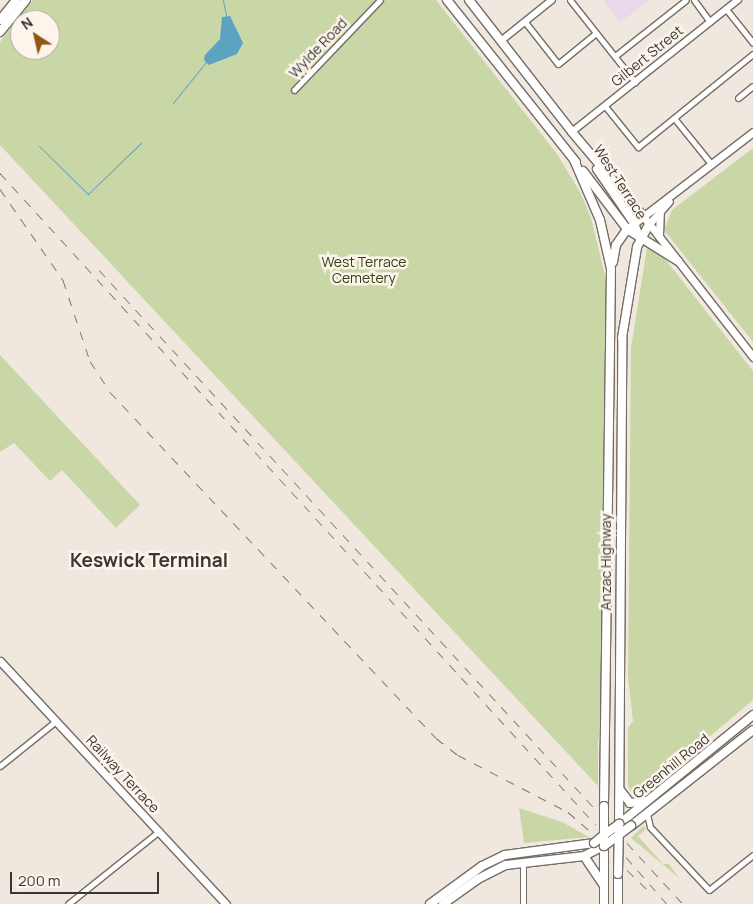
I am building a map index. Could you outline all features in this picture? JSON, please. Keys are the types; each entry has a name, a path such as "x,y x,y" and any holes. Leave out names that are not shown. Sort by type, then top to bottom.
{"main road":[{"path":"0,20 16,0"},
{"path":"0,32 26,0"},
{"name":"West Terrace","path":"447,0 627,229 639,237"},
{"name":"West Terrace","path":"468,0 572,132 643,216"},
{"path":"488,51 501,41"},
{"name":"West Terrace","path":"572,132 634,223 639,237"},
{"path":"611,269 616,245 627,229 674,195 753,132"},
{"name":"West Terrace","path":"574,160 600,220 611,269"},
{"path":"649,224 674,195"},
{"path":"659,237 660,212"},
{"path":"643,216 753,357"},
{"name":"Anzac Highway","path":"618,904 619,835 622,820 620,790 619,620 622,338 639,237 649,224"},
{"path":"639,237 678,261"},
{"name":"Anzac Highway","path":"604,904 611,269"},
{"path":"608,620 619,620"},
{"name":"Railway Terrace","path":"0,661 226,904"},
{"name":"Greenhill Road","path":"520,852 594,843 753,715"},
{"path":"742,724 745,728 753,723"},
{"name":"Greenhill Road","path":"449,898 489,872 523,862 584,856 596,852 753,730"},
{"path":"620,790 630,803 651,799"},
{"path":"443,904 487,863 520,852 523,862"},
{"path":"584,856 604,888"},
{"path":"430,904 449,898"}],"street":[{"name":"Wylde Road","path":"294,90 380,0"},
{"path":"501,41 552,0"},
{"path":"570,0 635,82"},
{"path":"615,56 686,0"},
{"path":"694,0 710,22"},
{"name":"Gilbert Street","path":"572,132 738,0"},
{"path":"726,9 753,43"},
{"path":"525,22 558,64 596,33"},
{"path":"605,106 638,147 753,54"},
{"path":"738,98 753,86"},
{"path":"674,118 712,165"},
{"path":"0,766 56,722"},
{"path":"647,814 650,827 710,890 753,855"},
{"path":"68,904 159,831"},
{"path":"523,862 523,904"}],"shaded area":[{"path":"603,0 649,0 620,23"}],"green space":[{"name":"West Terrace Cemetery","path":"33,0 436,0 557,154 580,192 591,218 608,288 603,721 598,741 598,786 0,145 0,42 10,29 10,60 60,60 60,10 25,10"},
{"path":"753,148 753,342 664,230 672,210"},
{"path":"647,248 657,251 665,259 753,371 753,700 638,797 632,795 628,785 628,728 633,721 628,677 631,348"},
{"path":"0,355 140,505 116,528 62,470 50,481 14,443 0,452"},
{"path":"519,808 562,822 589,837 524,843"},
{"path":"643,826 646,829 638,836 663,864 669,864 679,878 631,838"}],"water":[{"path":"230,16 243,43 237,54 209,65 204,60 205,55 220,39 222,17"}],"waterway":[{"path":"223,0 226,16"},
{"path":"173,103 206,62"},
{"path":"39,146 88,194 141,143"}],"railway":[{"path":"0,173 596,825"},
{"path":"0,189 63,280 90,361 110,392 436,738 458,755 568,812 594,835"},
{"path":"99,270 596,810"},
{"path":"627,843 683,904"},
{"path":"626,857 667,904"},
{"path":"627,870 651,893"}],"district":[{"name":"Keswick Terminal","path":"149,561"}]}
